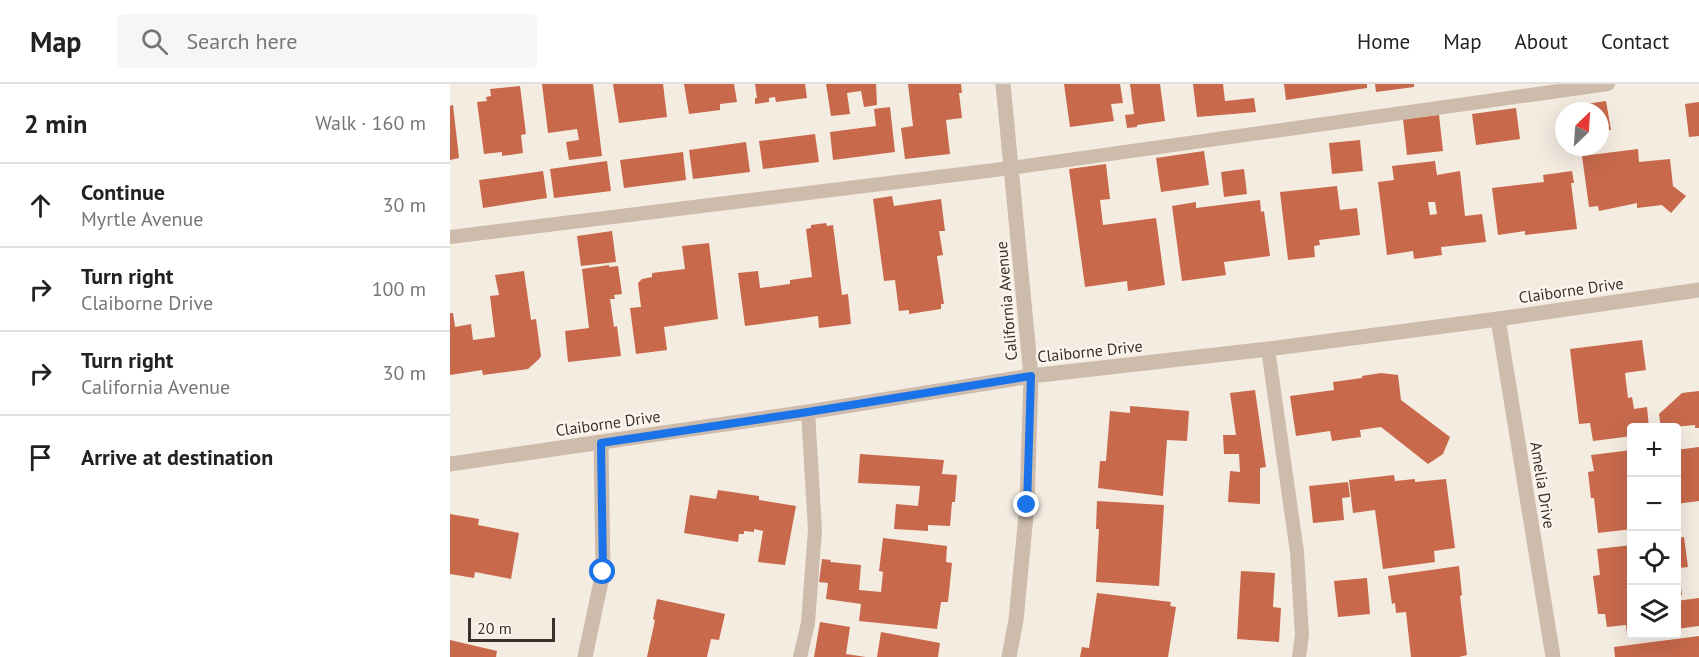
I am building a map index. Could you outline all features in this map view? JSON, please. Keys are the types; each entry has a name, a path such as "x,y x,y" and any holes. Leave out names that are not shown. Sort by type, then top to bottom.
{"street":[{"name":"California Avenue","path":"1003,84 1031,376 1027,505 1016,620 1009,657"},
{"name":"Claiborne Drive","path":"450,464 808,412 1031,376 1268,350 1699,290"},
{"name":"Amelia Drive","path":"1498,319 1553,657"},
{"path":"585,657 603,572 601,443"}],"lane":[{"path":"450,237 1011,168 1608,84"},
{"path":"1268,350 1297,552 1302,635 1299,657"},
{"path":"800,657 808,623 815,530 808,412"}],"building":[{"path":"542,84 593,84 602,156 569,160 566,142 579,140 577,129 548,133"},
{"path":"613,84 663,84 667,117 619,123"},
{"path":"684,84 734,84 737,102 720,104 720,110 689,114"},
{"path":"755,84 805,84 807,98 776,102 775,97 769,98 769,102 755,104 755,98 757,98"},
{"path":"826,84 876,84 877,105 864,107 861,91 847,93 850,114 831,116"},
{"path":"908,84 961,84 962,93 959,93 962,118 946,120 950,154 905,159 901,128 913,126"},
{"path":"1064,84 1120,84 1123,103 1111,104 1114,121 1070,127"},
{"path":"1130,84 1160,84 1165,121 1127,128 1125,115 1134,114"},
{"path":"1193,84 1223,84 1225,101 1254,98 1256,112 1197,117"},
{"path":"1284,84 1367,84 1367,88 1286,100"},
{"path":"1375,84 1414,84 1414,87 1376,92"},
{"path":"520,86 526,134 521,135 523,153 502,156 502,152 484,154 477,102 487,101 486,97 491,96 490,89"},
{"path":"1699,102 1699,136 1689,137 1685,104"},
{"path":"453,105 459,158 450,160 450,106"},
{"path":"890,107 895,152 833,160 830,132 876,126 874,109"},
{"path":"1516,108 1520,139 1476,145 1472,114"},
{"path":"1439,115 1443,151 1407,155 1403,119"},
{"path":"815,134 819,162 763,169 759,141"},
{"path":"1360,140 1363,171 1332,174 1329,143"},
{"path":"746,142 750,172 693,179 689,150"},
{"path":"1638,149 1639,162 1670,159 1673,186 1686,196 1671,213 1662,205 1637,208 1637,203 1599,211 1598,206 1589,207 1582,156 1609,156 1609,153"},
{"path":"1204,151 1209,185 1161,192 1156,158"},
{"path":"683,152 686,180 624,188 620,160"},
{"path":"607,161 611,191 554,198 550,169"},
{"path":"1435,161 1437,175 1460,171 1465,216 1482,214 1486,242 1441,247 1442,255 1414,259 1413,251 1387,255 1378,182 1394,180 1392,166","holes":["1428,202 1435,202 1437,214 1430,215"]},
{"path":"1106,164 1110,199 1100,200 1103,225 1156,218 1165,285 1128,291 1127,281 1085,287 1069,169"},
{"path":"1244,169 1247,194 1224,197 1221,172"},
{"path":"543,171 547,198 483,208 479,180"},
{"path":"1572,171 1574,183 1571,183 1577,229 1525,235 1525,231 1498,235 1492,188 1544,182 1543,175"},
{"path":"1337,186 1340,210 1357,208 1360,235 1319,240 1320,245 1314,246 1315,257 1288,260 1280,192"},
{"path":"892,196 894,206 941,199 945,231 939,231 943,255 937,256 944,304 941,304 941,309 909,314 909,310 899,311 895,280 884,281 873,199"},
{"path":"1260,200 1261,212 1264,211 1270,256 1224,262 1226,275 1182,281 1172,206 1196,202 1196,208"},
{"path":"826,223 827,226 833,225 842,295 848,294 851,324 819,328 818,316 745,326 738,273 758,271 760,288 790,284 790,280 812,277 806,229 811,228 811,225"},
{"path":"612,231 616,262 581,266 577,236"},
{"path":"709,243 718,319 664,327 667,350 636,354 630,308 641,307 638,283 642,279 652,277 652,273 685,269 682,246"},
{"path":"609,265 609,267 618,266 622,294 614,295 615,299 610,299 621,356 568,362 565,331 589,328 582,269"},
{"path":"524,271 531,320 536,319 541,356 539,359 528,369 483,375 482,370 450,375 450,313 453,313 455,327 471,324 473,340 495,337 490,296 499,295 495,275"},
{"path":"1642,340 1646,370 1625,373 1628,398 1632,397 1634,409 1647,407 1649,423 1627,423 1627,437 1593,441 1590,423 1579,424 1570,349"},
{"path":"1381,373 1398,375 1401,400 1450,437 1443,454 1428,464 1381,427 1360,430 1361,437 1332,441 1330,431 1296,436 1290,396 1334,390 1333,382"},
{"path":"1255,390 1266,467 1260,468 1260,504 1228,502 1230,471 1240,472 1239,454 1224,454 1223,435 1236,435 1230,393"},
{"path":"1699,391 1699,428 1695,428 1695,425 1681,426 1681,423 1660,423 1659,414 1682,393"},
{"path":"1130,406 1189,411 1187,441 1167,440 1163,496 1098,488 1100,461 1106,461 1110,411 1130,413"},
{"path":"1699,447 1699,501 1681,503 1681,449"},
{"path":"1627,451 1627,530 1598,533 1588,472 1594,471 1591,455"},
{"path":"860,454 944,460 942,474 957,475 950,526 928,525 928,531 894,529 896,504 918,506 920,486 858,483"},
{"path":"1394,475 1395,481 1446,479 1455,548 1434,551 1435,562 1383,569 1375,510 1353,513 1349,480"},
{"path":"1348,482 1350,497 1342,498 1344,520 1313,523 1309,486"},
{"path":"718,490 759,496 759,500 796,506 785,565 758,562 763,531 754,529 754,532 744,531 744,534 739,534 738,542 684,533 690,495 716,499"},
{"path":"1097,501 1164,505 1159,586 1096,582 1099,529 1096,529"},
{"path":"450,514 479,519 478,525 519,533 511,579 475,572 474,578 450,574"},
{"path":"1681,537 1684,537 1688,567 1681,568"},
{"path":"883,538 947,546 946,562 952,563 948,602 941,602 937,629 859,621 861,604 826,599 828,583 819,582 822,559 861,565 859,590 881,592 883,572 879,571"},
{"path":"1627,546 1627,635 1626,625 1607,627 1605,614 1598,614 1593,576 1600,575 1597,549"},
{"path":"1459,566 1467,655 1411,657 1406,612 1396,613 1395,603 1392,604 1388,576"},
{"path":"1241,571 1275,573 1273,607 1281,608 1279,642 1237,639"},
{"path":"1367,578 1370,614 1338,617 1334,581"},
{"path":"1097,593 1171,602 1170,606 1176,607 1168,657 1080,657 1082,647 1089,648"},
{"path":"1699,598 1699,626 1681,628 1681,600"},
{"path":"657,599 725,614 719,640 711,639 707,657 647,657"},
{"path":"820,622 850,627 846,654 866,657 814,657"},
{"path":"881,632 940,643 938,657 877,657"},
{"path":"1699,636 1699,657 1615,657 1614,647"},
{"path":"450,640 497,651 496,657 450,657"}],"route":[{"path":"603,572 601,443 1031,376 1027,505"}]}
